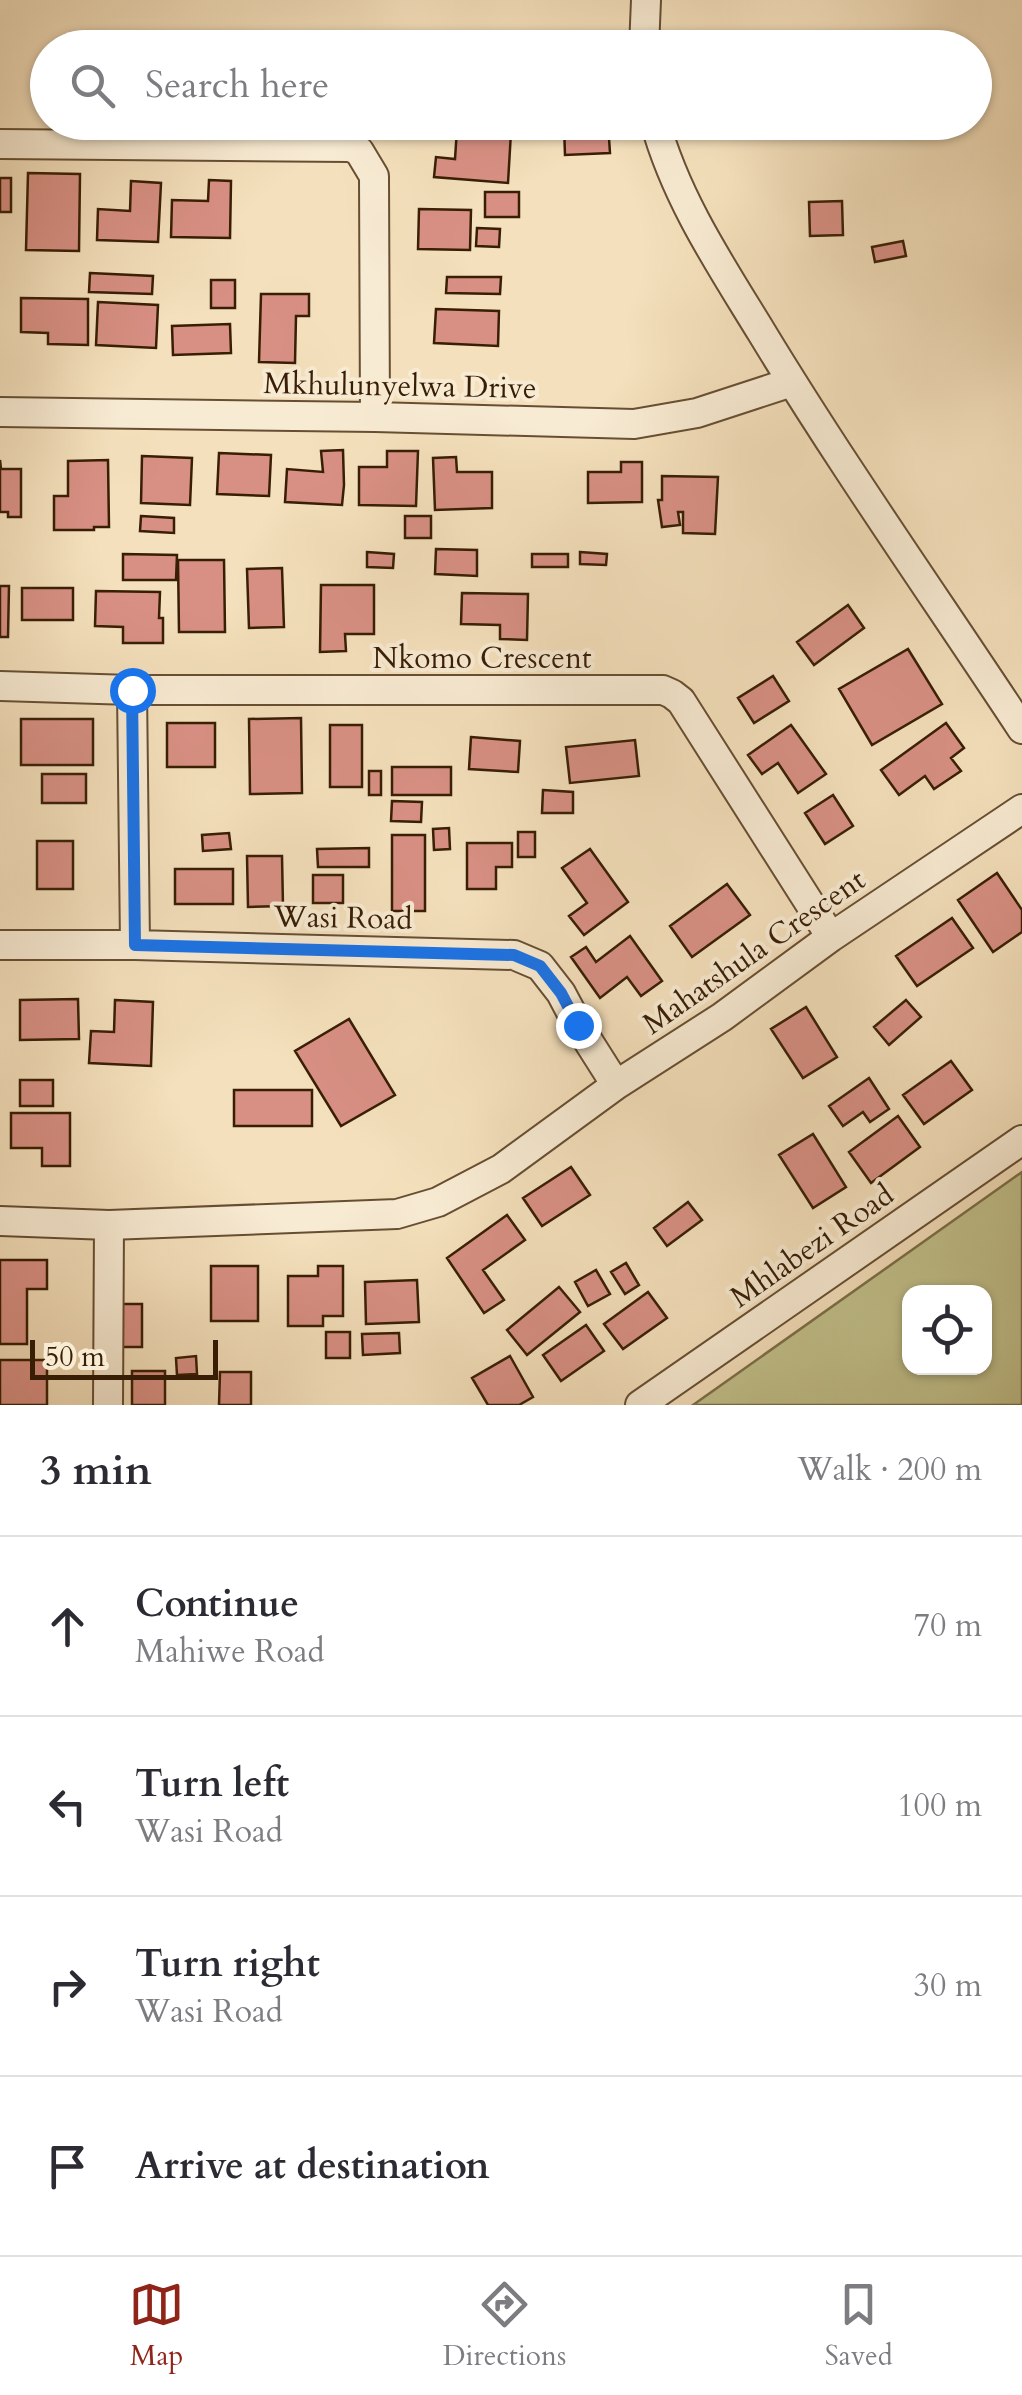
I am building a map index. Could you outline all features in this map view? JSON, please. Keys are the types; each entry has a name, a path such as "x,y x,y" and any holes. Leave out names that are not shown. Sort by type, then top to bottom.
{"street":[{"path":"645,30 646,0"},
{"path":"661,140 673,178 792,382 1022,729"},
{"path":"0,144 350,147 359,151 374,176 375,417"},
{"name":"Mkhulunyelwa Drive","path":"0,412 634,424 697,413 792,382"},
{"name":"Nkomo Crescent","path":"0,686 132,690 664,690 680,701 831,937"},
{"path":"132,690 135,945"},
{"name":"Mahatshula Crescent","path":"0,1222 109,1225 397,1214 438,1202 501,1169 831,937 1022,809"},
{"name":"Wasi Road","path":"0,945 514,955 540,966 561,993 616,1086"},
{"name":"Mhlabezi Road","path":"640,1405 1022,1140"},
{"path":"108,1405 109,1225"}],"green space":[{"path":"1022,1172 1022,1405 693,1405"}],"building":[{"path":"456,140 511,140 508,183 434,177 436,157 455,159"},
{"path":"564,140 609,140 610,153 565,155"},
{"path":"28,173 80,174 79,251 26,250"},
{"path":"0,178 11,178 11,212 0,212"},
{"path":"209,180 231,181 230,238 171,237 172,200 208,201"},
{"path":"131,181 161,183 158,242 97,240 98,209 130,211"},
{"path":"485,192 519,192 519,217 485,217"},
{"path":"842,201 843,235 810,236 809,202"},
{"path":"419,209 471,210 470,250 418,249"},
{"path":"477,228 500,229 499,247 476,246"},
{"path":"903,241 906,256 875,262 872,247"},
{"path":"90,273 153,276 152,294 89,292"},
{"path":"447,277 501,277 500,294 446,293"},
{"path":"211,280 235,280 235,308 211,308"},
{"path":"261,294 309,294 309,316 296,316 295,363 259,362"},
{"path":"21,298 88,299 88,345 48,344 48,333 21,332"},
{"path":"98,302 158,305 156,348 96,345"},
{"path":"436,309 499,311 498,346 434,343"},
{"path":"230,324 231,353 173,355 172,326"},
{"path":"343,450 342,505 285,502 287,469 323,472 321,451"},
{"path":"387,451 418,451 416,506 359,505 359,467 387,467"},
{"path":"219,453 271,455 269,496 217,494"},
{"path":"142,456 192,458 190,505 141,503"},
{"path":"456,457 457,472 492,472 492,508 435,510 433,458"},
{"path":"0,460 1,469 21,469 21,517 8,517 8,512 0,512"},
{"path":"108,460 109,527 54,530 54,496 68,496 68,461"},
{"path":"621,462 642,462 642,502 588,503 588,472 621,472"},
{"path":"662,476 718,477 715,534 683,533 683,512 678,512 680,525 662,527 658,500 662,500"},
{"path":"141,516 174,518 174,533 140,531"},
{"path":"405,516 431,516 431,538 405,538"},
{"path":"436,549 477,550 477,576 435,574"},
{"path":"367,552 394,554 393,568 367,567"},
{"path":"580,552 607,554 606,565 580,564"},
{"path":"123,554 177,555 176,580 123,580"},
{"path":"532,554 568,554 568,567 532,567"},
{"path":"178,560 224,560 225,632 179,632"},
{"path":"282,568 284,627 249,628 247,569"},
{"path":"321,585 374,585 374,634 345,634 346,651 320,652"},
{"path":"0,586 9,586 8,637 0,637"},
{"path":"22,588 73,588 73,620 22,620"},
{"path":"96,591 160,592 163,643 123,643 123,627 95,626"},
{"path":"462,593 528,594 527,640 500,639 500,625 461,624"},
{"path":"848,605 864,628 814,665 797,642"},
{"path":"908,649 942,704 872,745 839,689"},
{"path":"773,676 789,701 754,723 738,698"},
{"path":"301,718 302,793 250,794 249,719"},
{"path":"21,719 93,719 93,765 21,765"},
{"path":"167,723 215,723 215,767 167,767"},
{"path":"946,723 964,748 951,758 961,771 934,789 925,776 899,795 881,770"},
{"path":"330,725 362,725 362,787 330,787"},
{"path":"791,725 826,774 798,793 778,763 762,774 748,755"},
{"path":"471,737 520,741 518,772 469,769"},
{"path":"635,740 639,776 570,783 566,747"},
{"path":"392,767 451,767 451,795 392,795"},
{"path":"369,771 381,771 381,795 369,795"},
{"path":"42,774 86,774 86,803 42,803"},
{"path":"543,790 573,792 573,813 542,813"},
{"path":"833,795 853,826 825,844 805,813"},
{"path":"392,801 422,802 421,822 391,821"},
{"path":"449,828 450,849 434,850 433,829"},
{"path":"518,832 535,832 535,857 518,857"},
{"path":"229,833 231,849 203,851 202,835"},
{"path":"392,835 425,835 425,911 392,911"},
{"path":"37,841 73,841 73,889 37,889"},
{"path":"467,843 512,843 512,867 496,867 496,889 467,889"},
{"path":"369,848 369,867 318,867 317,849"},
{"path":"590,849 628,902 584,935 569,916 587,903 562,868"},
{"path":"247,856 282,856 283,906 248,907"},
{"path":"175,869 233,869 233,904 175,904"},
{"path":"997,873 1022,910 1022,932 993,952 958,900"},
{"path":"313,875 343,875 343,903 313,903"},
{"path":"727,884 750,915 692,957 670,926"},
{"path":"952,918 973,948 917,986 896,956"},
{"path":"630,936 662,981 641,996 627,977 600,998 571,957 586,947 596,962"},
{"path":"78,999 79,1039 20,1040 20,1000"},
{"path":"115,1000 153,1002 151,1066 89,1063 91,1031 114,1032"},
{"path":"906,1000 921,1017 889,1045 874,1027"},
{"path":"806,1007 837,1057 803,1078 771,1029"},
{"path":"349,1019 395,1095 341,1126 295,1051"},
{"path":"951,1061 972,1090 924,1124 903,1095"},
{"path":"869,1078 889,1109 870,1122 863,1112 843,1126 829,1106"},
{"path":"20,1080 53,1080 53,1106 20,1106"},
{"path":"234,1090 312,1090 312,1126 234,1126"},
{"path":"11,1113 70,1113 70,1166 42,1166 42,1148 11,1148"},
{"path":"898,1116 920,1147 871,1183 849,1152"},
{"path":"813,1134 846,1187 813,1208 779,1155"},
{"path":"571,1167 590,1195 542,1226 523,1198"},
{"path":"688,1202 702,1220 667,1246 654,1228"},
{"path":"507,1215 525,1240 483,1270 504,1300 484,1313 447,1258"},
{"path":"0,1260 47,1260 47,1289 27,1289 27,1344 0,1344"},
{"path":"626,1263 639,1285 625,1294 611,1272"},
{"path":"211,1266 258,1266 258,1321 211,1321"},
{"path":"318,1266 343,1266 343,1316 323,1316 323,1326 288,1326 288,1276 318,1276"},
{"path":"596,1270 610,1294 588,1306 575,1282"},
{"path":"417,1280 419,1322 366,1324 365,1282"},
{"path":"559,1287 580,1312 527,1355 507,1330"},
{"path":"648,1292 667,1318 623,1349 604,1324"},
{"path":"119,1304 142,1304 142,1347 119,1347"},
{"path":"586,1325 604,1351 561,1381 543,1355"},
{"path":"326,1332 350,1332 350,1358 326,1358"},
{"path":"399,1333 400,1353 363,1355 362,1334"},
{"path":"196,1356 197,1374 177,1375 176,1358"},
{"path":"510,1356 533,1397 519,1405 488,1405 472,1378"},
{"path":"0,1360 47,1360 47,1405 0,1405"},
{"path":"132,1371 165,1371 165,1405 132,1405"},
{"path":"220,1372 251,1372 251,1405 219,1405"}],"route":[{"path":"132,690 135,945 514,955 540,966 561,993 578,1025"}]}
